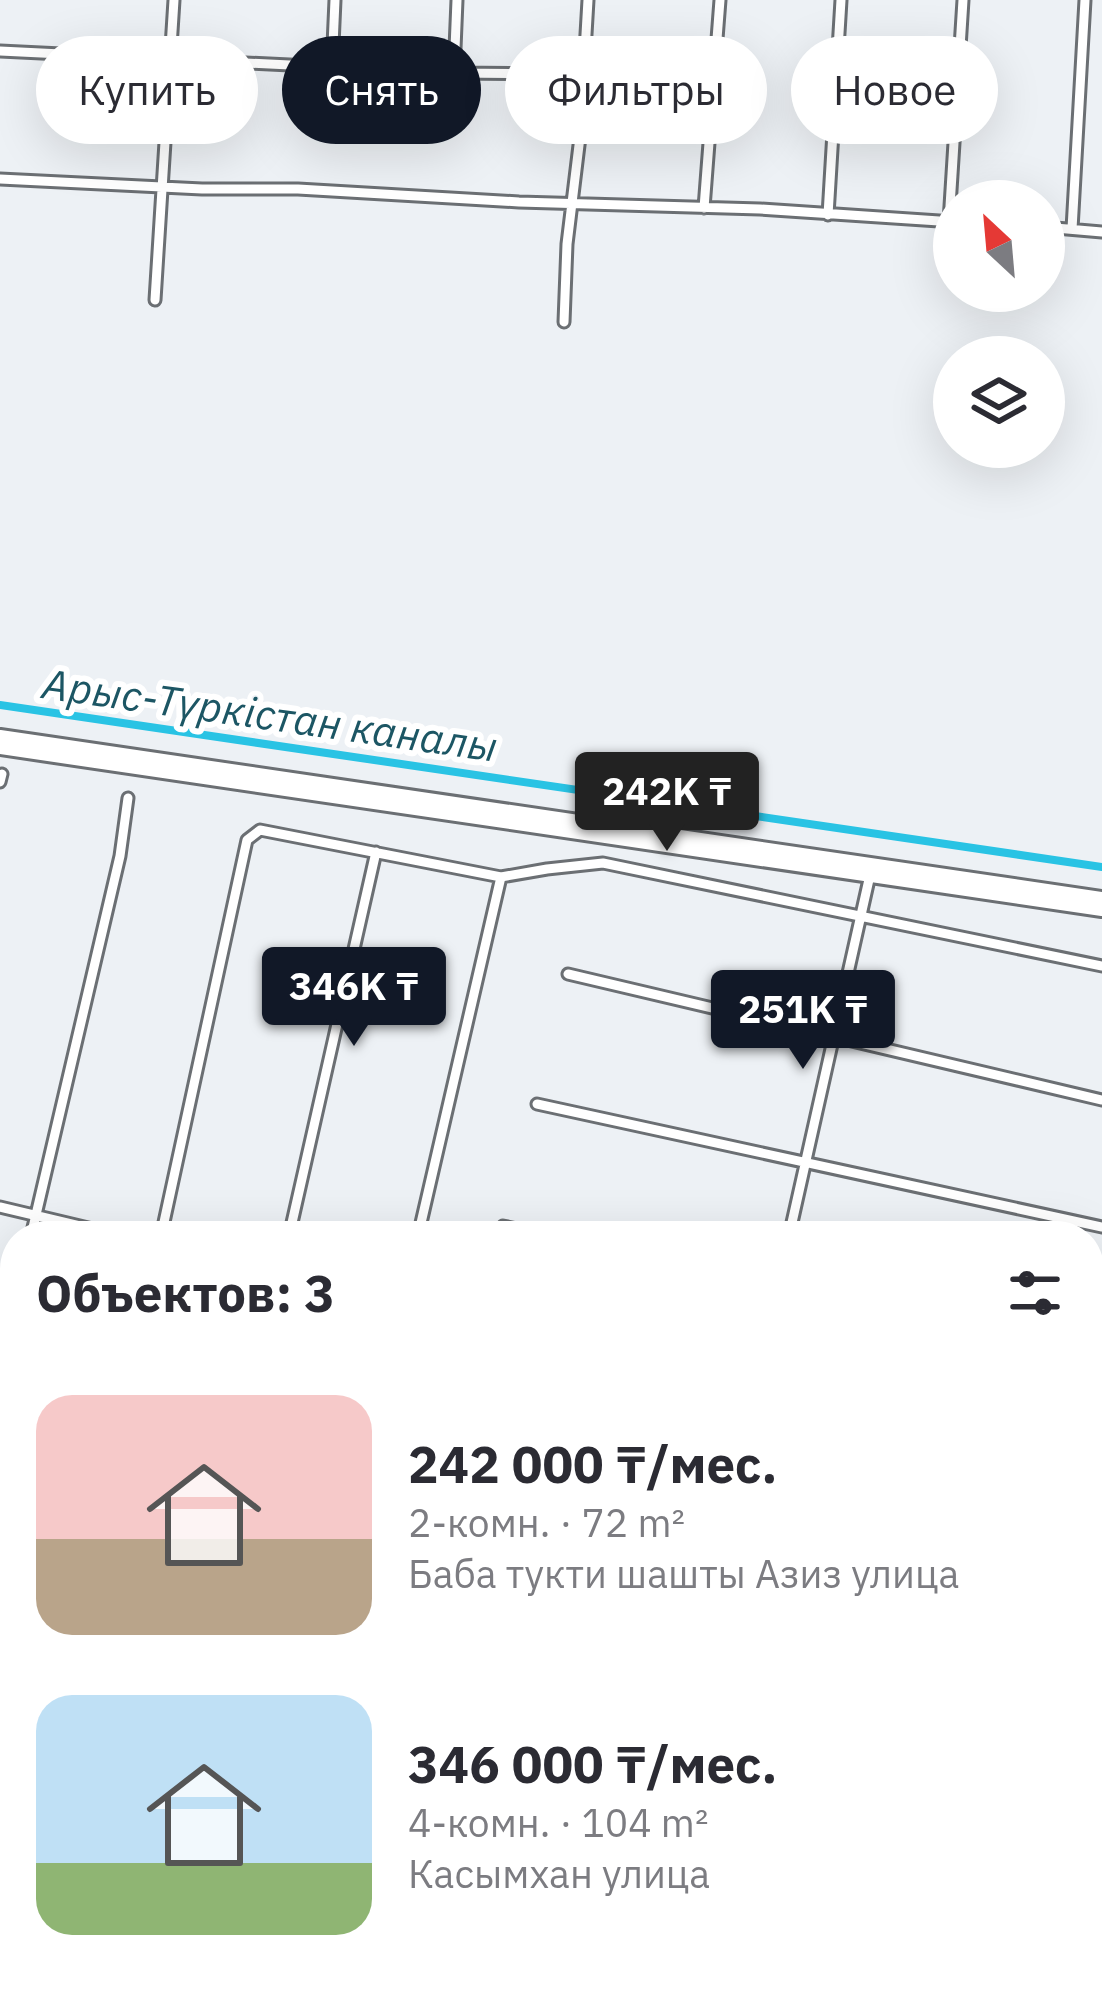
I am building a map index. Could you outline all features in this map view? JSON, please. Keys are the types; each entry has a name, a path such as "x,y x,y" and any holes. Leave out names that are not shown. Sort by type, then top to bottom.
{"highway":[{"path":"0,736 1102,899"},
{"path":"0,746 1102,909"}],"street":[{"path":"172,36 174,0"},
{"path":"333,36 335,0"},
{"path":"456,36 457,0"},
{"path":"585,36 587,0"},
{"path":"704,208 720,0"},
{"path":"828,215 841,0"},
{"path":"953,180 963,0"},
{"path":"1072,229 1085,0"},
{"path":"0,51 36,53"},
{"path":"155,300 166,144"},
{"path":"564,322 578,144"},
{"path":"0,179 933,221"},
{"path":"1065,228 1102,232"},
{"path":"35,1221 120,856 128,798"},
{"path":"164,1221 248,840 254,832 268,830 501,877 603,863 1102,966"},
{"path":"292,1221 376,852"},
{"path":"793,1221 870,875"},
{"path":"421,1221 501,877"},
{"path":"568,974 1102,1100"},
{"path":"537,1104 1071,1221"},
{"path":"0,1207 61,1221"}],"waterway":[{"name":"Арыс-Түркістан каналы","path":"0,705 1102,867"}]}
